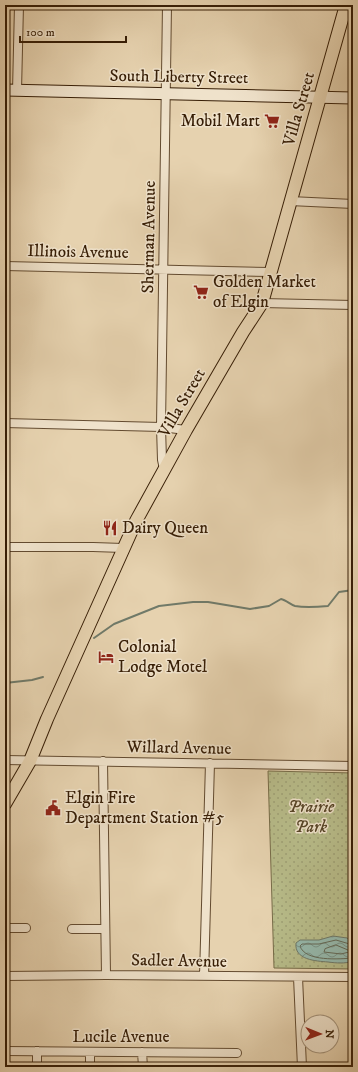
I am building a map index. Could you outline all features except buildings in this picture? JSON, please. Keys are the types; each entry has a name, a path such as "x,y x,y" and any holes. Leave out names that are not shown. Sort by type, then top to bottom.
{"main road":[{"name":"Villa Street","path":"5,804 30,761 47,719 123,548 186,430 246,326 262,303 346,5"},
{"name":"South Liberty Street","path":"5,90 353,98"}],"street":[{"path":"17,91 19,5"},
{"name":"Sherman Avenue","path":"164,469 162,460 161,427 167,5"},
{"path":"290,201 353,204"},
{"name":"Illinois Avenue","path":"5,266 270,272"},
{"path":"262,303 353,306"},
{"path":"5,423 161,427 186,430"},
{"path":"5,547 123,548"},
{"name":"Willard Avenue","path":"5,760 353,766"},
{"path":"103,761 106,975"},
{"path":"204,976 210,764"},
{"path":"5,928 26,928"},
{"path":"72,929 105,929"},
{"name":"Sadler Avenue","path":"5,976 106,975 353,977"},
{"path":"298,977 302,1067"},
{"name":"Lucile Avenue","path":"5,1051 237,1053"},
{"path":"37,1051 37,1067"},
{"path":"90,1052 90,1067"},
{"path":"142,1052 143,1067"}],"green space":[{"name":"Prairie Park","path":"268,771 353,773 353,969 274,968"}],"water":[{"path":"333,936 347,938 353,942 353,961 340,963 312,960 302,956 296,949 296,943 300,940 319,940"}],"waterway":[{"path":"94,638 114,624 159,606 193,602 208,602 250,609 269,606 281,599 295,606 328,606 339,592 353,590"},
{"path":"5,683 32,680 43,677"}],"place":[{"name":"Mobil Mart","path":"272,121"},
{"name":"Golden Market of Elgin","path":"201,292"},
{"name":"Dairy Queen","path":"110,528"},
{"name":"Colonial Lodge Motel","path":"106,657"},
{"name":"Elgin Fire Department Station #5","path":"53,808"}]}
